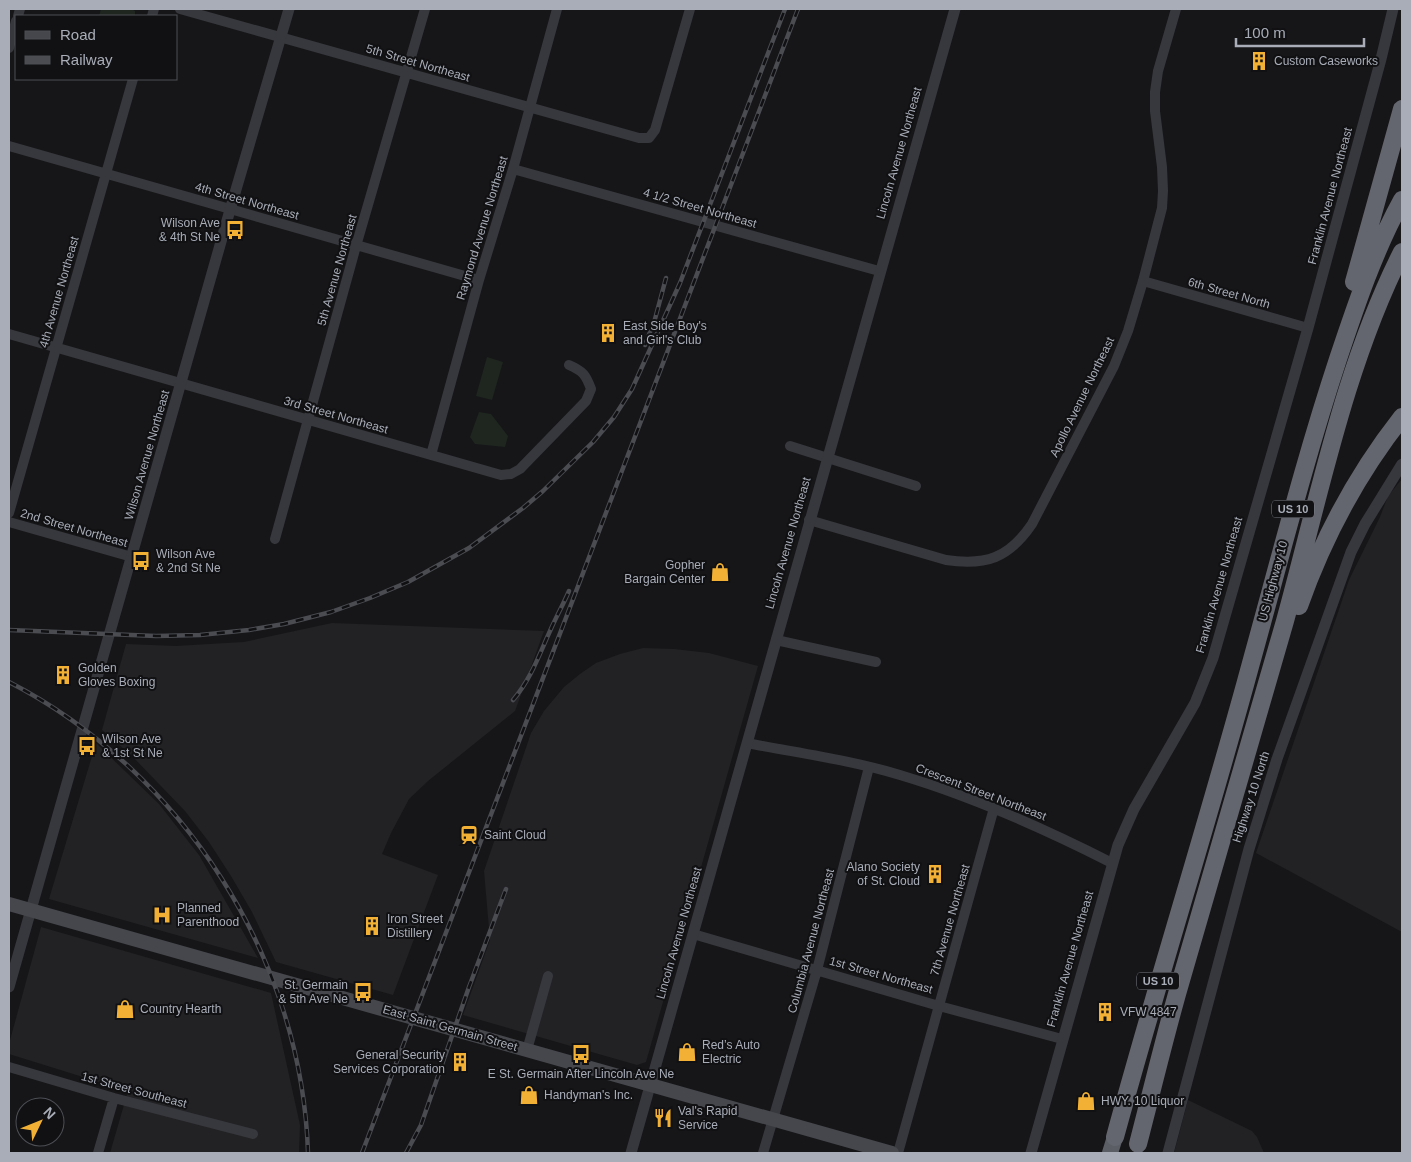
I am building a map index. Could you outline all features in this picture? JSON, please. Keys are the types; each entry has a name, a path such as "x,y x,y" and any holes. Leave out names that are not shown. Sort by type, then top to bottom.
{"highway":[{"path":"1323,403 1357,270 1402,109"},
{"name":"US Highway 10","path":"1112,1145 1152,1002 1205,826 1323,403 1370,267 1402,200"},
{"name":"US 10","path":"1136,1149 1177,995 1251,746 1349,389 1379,304 1402,252"},
{"path":"1251,746 1301,600 1319,558 1359,479 1379,447 1402,417"}],"main road":[{"name":"East Saint Germain Street","path":"9,904 892,1153"}],"street":[{"name":"5th Street Northeast","path":"180,9 639,138 649,138 655,130 690,9"},
{"name":"Wilson Avenue Northeast","path":"9,987 289,9"},
{"name":"5th Avenue Northeast","path":"275,539 356,246 425,9"},
{"name":"Raymond Avenue Northeast","path":"431,455 557,9"},
{"name":"Lincoln Avenue Northeast","path":"631,1153 954,9"},
{"name":"Apollo Avenue Northeast","path":"809,520 946,560 964,563 981,562 994,558 1006,551 1025,534 1032,524 1114,366 1128,331 1143,281 1162,208 1162,167 1154,111 1155,92 1158,71 1176,9"},
{"name":"Franklin Avenue Northeast","path":"1031,1153 1112,863 1125,826 1195,703 1213,658 1308,328 1382,59 1393,9"},
{"path":"9,48 15,25"},
{"name":"4th Avenue Northeast","path":"9,513 133,80"},
{"name":"4th Street Northeast","path":"9,146 479,280"},
{"name":"4 1/2 Street Northeast","path":"513,169 880,271"},
{"name":"6th Street North","path":"1143,281 1308,328"},
{"name":"3rd Street Northeast","path":"9,334 501,475 511,474 520,470 586,401 591,389 587,379 581,370 569,366"},
{"path":"790,446 916,486"},
{"name":"Highway 10 North","path":"1168,1153 1248,849 1277,759 1352,552 1365,524 1402,464"},
{"name":"2nd Street Northeast","path":"9,522 132,557"},
{"path":"776,640 876,662"},
{"name":"Crescent Street Northeast","path":"747,743 869,767 933,785 1055,834 1112,863"},
{"name":"Columbia Avenue Northeast","path":"763,1153 817,970 869,767"},
{"name":"7th Avenue Northeast","path":"898,1153 994,808"},
{"name":"1st Street Northeast","path":"693,934 939,1006 1062,1039"},
{"path":"527,1050 548,976"},
{"name":"1st Street Southeast","path":"9,1067 114,1098 253,1134"},
{"path":"98,1153 114,1098"}],"shaded area":[{"path":"101,9 132,9 135,11 135,15 99,15"},
{"path":"487,357 503,362 492,400 476,396"},
{"path":"479,412 491,414 508,436 505,447 475,444 470,437"},
{"path":"1402,479 1402,932 1256,853 1349,580 1380,517 1388,496"},
{"path":"332,623 544,631 515,711 428,781 409,799 382,854 438,875 393,995 276,962 252,912 209,842 185,811 131,755 102,730 126,644 176,646 244,642"},
{"path":"643,648 709,653 758,666 646,1062 637,1065 463,1015 490,940 484,871 531,733 544,711 564,687 580,674 596,663"},
{"path":"96,743 159,804 199,855 258,958 49,899"},
{"path":"41,927 271,993 300,1125 299,1153 110,1153 128,1091 9,1054 9,1044"},
{"path":"1188,1100 1252,1131 1257,1137 1264,1153 1174,1153"}],"railway":[{"path":"9,630 156,636 200,635 284,624 331,612 408,582 469,548 523,508 593,442 614,417 632,389 680,283 785,9"},
{"path":"362,1153 798,9"},
{"path":"645,345 655,319 666,278"},
{"path":"513,700 530,675 569,591"},
{"path":"9,682 71,720 128,766 178,819 221,878 256,942 283,1010 301,1080 308,1153"},
{"path":"406,1153 421,1125 469,987 506,889"}],"place":[{"name":"Custom Caseworks","path":"1259,61"},
{"name":"Wilson Ave & 4th St Ne","path":"235,230"},
{"name":"East Side Boy's and Girl's Club","path":"608,333"},
{"name":"Wilson Ave & 2nd St Ne","path":"141,561"},
{"name":"Gopher Bargain Center","path":"720,572"},
{"name":"Golden Gloves Boxing","path":"63,675"},
{"name":"Wilson Ave & 1st St Ne","path":"87,746"},
{"name":"Saint Cloud","path":"469,835"},
{"name":"Alano Society of St. Cloud","path":"935,874"},
{"name":"Planned Parenthood","path":"162,915"},
{"name":"Iron Street Distillery","path":"372,926"},
{"name":"St. Germain & 5th Ave Ne","path":"363,992"},
{"name":"Country Hearth","path":"125,1009"},
{"name":"VFW 4847","path":"1105,1012"},
{"name":"Red’s Auto Electric","path":"687,1052"},
{"name":"E St. Germain After Lincoln Ave Ne","path":"581,1054"},
{"name":"General Security Services Corporation","path":"460,1062"},
{"name":"Handyman's Inc.","path":"529,1095"},
{"name":"HWY. 10 Liquor","path":"1086,1101"},
{"name":"Val's Rapid Service","path":"663,1118"}]}
